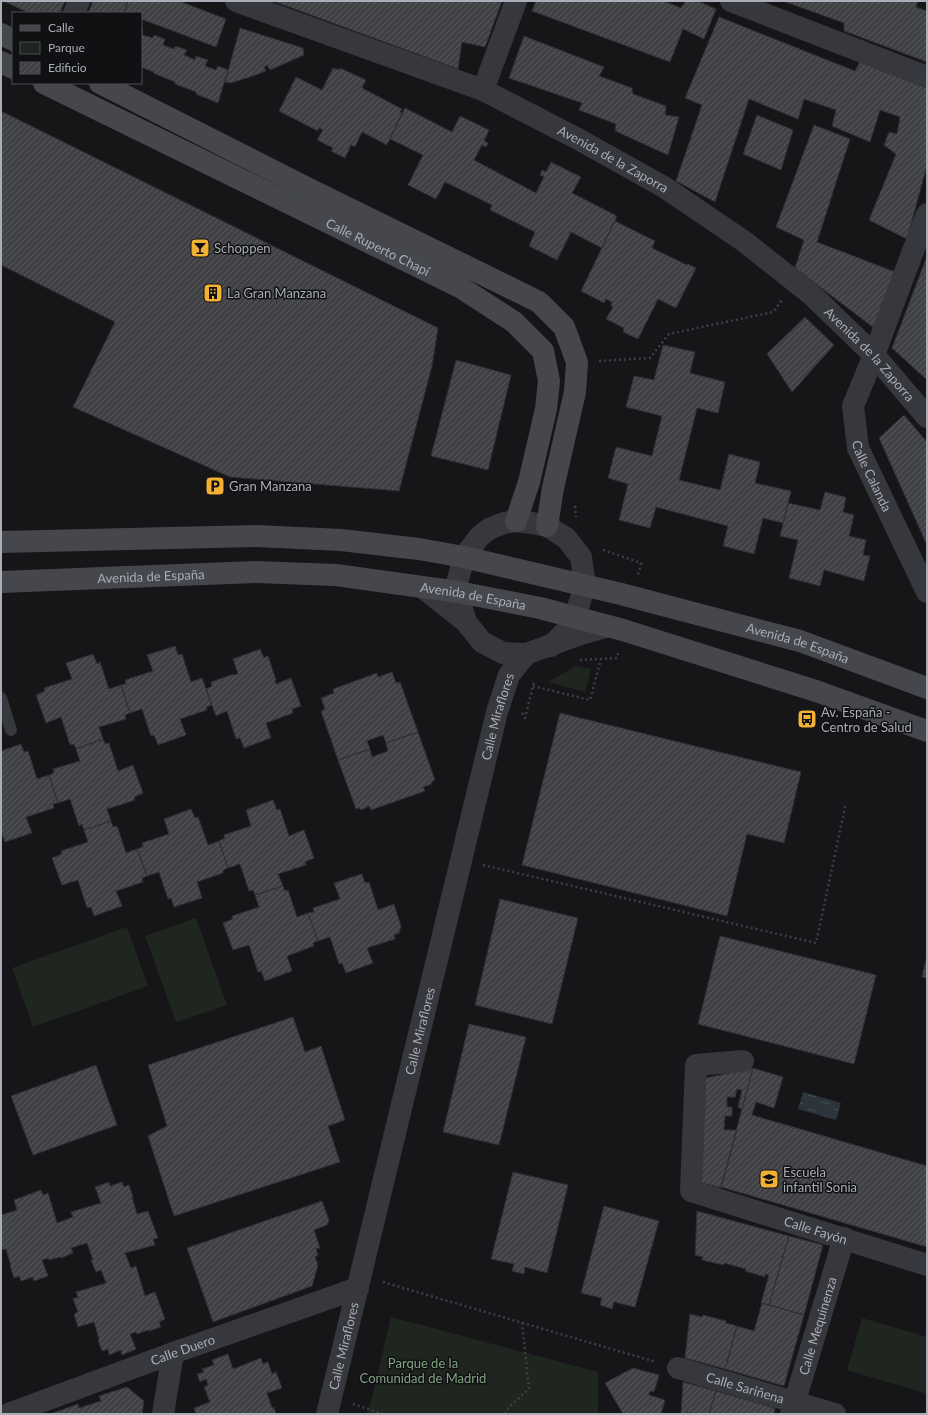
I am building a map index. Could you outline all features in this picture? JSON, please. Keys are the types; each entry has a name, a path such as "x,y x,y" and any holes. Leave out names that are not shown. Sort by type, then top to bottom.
{"main road":[{"path":"1,34 12,40"},
{"path":"1,62 12,68"},
{"name":"Calle Ruperto Chapí","path":"47,84 460,287 514,322 543,351 549,381 546,409 530,475 516,522"},
{"name":"Calle Ruperto Chapí","path":"102,84 305,187 539,302 564,327 577,362 575,392 553,488 547,526"},
{"name":"Avenida de España","path":"2,541 257,536 341,540 419,549 464,557 585,585 800,641 927,688"},
{"name":"Avenida de España","path":"1,582 256,572 336,575 458,592 540,608 616,628 816,691 927,731"}],"street":[{"path":"74,12 79,1"},
{"name":"Avenida de la Zaporra","path":"236,1 483,90 578,139 664,187 745,242 813,296 874,355 927,417"},
{"path":"483,90 516,1"},
{"path":"731,1 927,77"},
{"name":"Calle Calanda","path":"927,214 874,355 853,406 858,448 927,592"},
{"path":"466,622 459,599 457,584 464,557 480,537 489,529 504,523 532,523 547,526 566,538 594,572 621,594"},
{"path":"419,549 455,546 480,537"},
{"path":"551,646 567,630 575,618 585,585 581,557"},
{"path":"422,587 466,622 482,642 496,670 500,702"},
{"path":"482,642 503,653 526,654 578,635 616,628"},
{"name":"Calle Miraflores","path":"329,1406 500,702 509,675 526,654"},
{"name":"Calle Fayón","path":"743,1061 696,1065 691,1191 927,1265"},
{"name":"Calle Mequinenza","path":"792,1408 844,1238"},
{"name":"Calle Duero","path":"8,1414 360,1282"},
{"path":"163,1414 173,1353"},
{"name":"Calle Sariñena","path":"678,1368 792,1408 835,1414"}],"lane":[{"path":"1,698 11,730"}],"path":[{"path":"577,362 650,358 669,334 773,312 796,282"},
{"path":"575,660 617,658 616,628"},
{"path":"533,686 590,700 601,659"},
{"path":"500,702 525,718 535,678"},
{"path":"461,860 816,943 846,803"},
{"path":"360,1282 522,1323 678,1368"},
{"path":"505,1414 509,1407 529,1389 522,1323"},
{"path":"329,1406 383,1414"}],"green space":[{"path":"576,666 591,669 585,692 548,682"},
{"path":"196,918 227,1005 176,1022 145,936"},
{"path":"127,927 148,986 33,1027 12,968"},
{"name":"Parque de la Comunidad de Madrid","path":"391,1317 598,1372 598,1414 368,1414"},
{"path":"862,1318 927,1337 927,1394 847,1370"}],"water":[{"path":"803,1092 841,1103 836,1120 798,1109"}],"building":[{"path":"3,1 65,1 60,12 27,12"},
{"path":"93,1 128,1 124,12 88,12"},
{"path":"128,1 179,1 226,19 216,47 142,19 142,12 124,12"},
{"path":"273,1 502,1 485,47 462,42 458,69"},
{"path":"536,1 663,1 681,8 686,1 698,1 716,9 704,39 683,29 670,62 532,11"},
{"path":"783,1 918,1 916,7 927,11 927,62 844,31 844,23"},
{"path":"719,17 855,71 860,62 927,88 927,165 907,239 869,220 896,154 884,145 889,132 897,134 900,117 880,110 870,142 832,126 836,110 804,99 798,119 749,99 715,202 676,181 702,105 685,98"},
{"path":"240,28 303,48 304,55 270,70 267,65 264,67 266,71 253,76 231,83 225,82"},
{"path":"142,35 153,38 154,35 165,39 163,45 174,49 175,46 187,50 184,55 195,60 196,56 208,60 205,66 216,70 218,66 228,70 218,103 175,84 175,82 153,73 154,72 142,67"},
{"path":"524,36 604,67 599,76 632,88 633,94 666,106 665,115 679,117 668,155 615,131 616,124 579,110 582,103 509,78"},
{"path":"333,68 339,70 340,68 366,80 362,88 402,109 400,112 402,113 387,145 362,132 355,147 351,145 345,158 331,151 333,148 317,140 323,130 319,128 318,131 279,111 296,77 322,90"},
{"path":"405,108 452,132 460,116 489,130 484,141 488,143 486,147 482,145 474,160 536,193 544,177 540,175 542,170 546,172 551,162 581,177 572,193 617,216 602,248 571,232 557,260 529,246 535,232 490,210 492,205 445,182 436,199 408,185 423,155 390,139"},
{"name":"La Gran Manzana","path":"1,111 438,328 432,366 399,491 230,477 73,407 115,322 1,265"},
{"path":"757,115 793,130 781,170 743,154"},
{"path":"814,125 850,139 817,242 895,272 874,328 795,268 804,240 776,227"},
{"path":"615,221 655,241 652,248 696,268 676,308 658,299 638,339 623,332 624,328 606,319 613,307 611,306 612,302 606,299 604,303 581,291"},
{"path":"927,256 927,380 892,348"},
{"path":"805,317 834,345 792,392 767,354"},
{"path":"663,345 695,352 690,373 725,382 718,413 697,408 679,480 720,490 729,454 760,462 755,483 791,491 783,523 763,518 754,554 723,546 728,526 656,507 650,528 619,520 628,484 608,478 616,447 652,456 662,416 626,407 634,376 654,380"},
{"path":"456,360 511,375 488,470 431,456"},
{"path":"904,415 927,442 927,545 879,438"},
{"path":"825,492 846,498 843,512 854,515 849,536 866,540 863,555 870,556 864,581 824,570 820,586 789,578 798,540 780,536 788,503 820,510"},
{"path":"175,646 178,655 182,654 191,682 202,678 212,705 206,707 207,710 180,719 186,735 158,745 154,735 151,736 142,709 130,713 121,685 126,684 125,680 153,671 147,655"},
{"path":"260,649 264,658 268,656 276,684 291,678 301,706 292,709 293,713 266,723 271,738 244,748 240,738 236,739 227,711 216,716 206,689 212,686 211,682 238,674 233,659"},
{"path":"93,654 97,664 100,662 109,689 121,685 130,713 125,715 126,719 99,727 103,739 76,749 74,744 70,745 61,717 46,723 36,695 45,691 44,688 72,679 66,663"},
{"path":"392,672 396,683 400,682 418,732 386,743 383,735 367,741 370,749 338,760 321,711 325,709 321,698 334,693 333,689 377,673 378,677"},
{"path":"560,713 801,772 784,843 747,834 727,916 522,865"},
{"path":"418,732 435,780 431,782 432,784 423,787 425,791 371,810 369,806 361,810 360,808 356,809 338,760 370,749 372,757 388,751 386,743"},
{"path":"103,739 105,744 109,743 118,771 133,765 143,793 134,797 135,800 107,809 111,821 84,830 82,824 79,826 70,799 58,803 49,775 54,773 53,769 80,761 76,749"},
{"path":"21,744 24,752 28,751 37,779 49,775 58,803 53,804 54,808 26,817 32,833 5,842 1,832 1,751"},
{"path":"273,800 277,810 280,809 289,836 304,830 314,858 305,862 306,865 278,874 283,886 255,895 253,890 249,891 240,864 228,868 219,841 225,838 224,835 251,826 246,810"},
{"path":"191,809 195,818 198,817 208,845 219,841 228,868 223,870 223,873 197,882 202,898 174,907 171,898 168,899 159,872 147,876 137,849 143,847 142,843 169,834 164,819"},
{"path":"111,821 113,827 117,826 126,853 137,849 147,876 142,878 143,882 116,891 122,906 94,916 91,907 87,908 78,880 62,885 52,858 62,854 61,851 88,842 84,830"},
{"path":"362,874 365,883 369,882 378,910 394,904 401,926 399,933 394,935 395,939 367,948 373,963 346,973 342,963 339,964 330,937 318,941 308,913 314,912 313,908 340,899 334,883"},
{"path":"283,886 285,891 288,890 297,917 308,913 318,941 313,943 314,946 287,956 292,971 265,981 261,971 258,972 249,945 233,950 223,923 233,919 232,916 259,907 255,895"},
{"path":"500,899 578,918 552,1024 475,1005"},
{"path":"720,936 876,975 854,1064 698,1024"},
{"path":"927,956 927,978 922,977"},
{"path":"293,1017 305,1052 321,1046 345,1120 328,1126 340,1162 174,1216 148,1136 167,1126 148,1065"},
{"path":"469,1024 526,1037 499,1145 443,1132"},
{"path":"96,1065 117,1125 33,1155 11,1096"},
{"path":"753,1068 742,1109 738,1107 742,1090 737,1089 735,1097 727,1097 727,1107 732,1107 732,1116 725,1116 724,1130 737,1130 721,1188 699,1182 701,1079"},
{"path":"753,1068 783,1077 774,1108 756,1102 752,1115 927,1166 927,1247 721,1187"},
{"path":"513,1172 568,1185 547,1273 525,1267 524,1274 512,1271 514,1264 491,1259"},
{"path":"109,1182 110,1186 122,1182 124,1187 129,1185 137,1214 148,1211 158,1238 153,1239 155,1245 125,1253 131,1268 136,1266 145,1296 155,1292 165,1319 159,1322 161,1327 137,1334 136,1332 130,1334 136,1349 122,1355 121,1350 109,1355 108,1349 102,1351 94,1322 78,1327 74,1314 78,1312 73,1299 78,1297 76,1292 106,1283 101,1270 96,1272 91,1260 93,1260 87,1243 71,1248 73,1253 61,1258 49,1260 48,1258 42,1260 48,1276 34,1281 33,1277 21,1281 19,1276 14,1278 6,1249 1,1250 1,1215 17,1210 14,1200 41,1190 43,1195 48,1193 57,1223 73,1217 71,1212 101,1203 95,1187"},
{"path":"322,1201 329,1220 327,1225 314,1230 320,1248 316,1249 318,1255 315,1257 318,1265 312,1286 213,1322 187,1248"},
{"path":"604,1206 659,1221 635,1307 614,1302 612,1309 600,1305 602,1298 581,1293"},
{"path":"697,1211 789,1236 769,1305 761,1303 769,1275 765,1274 765,1277 745,1271 746,1269 724,1263 723,1265 702,1260 703,1257 695,1255"},
{"path":"789,1236 823,1245 804,1315 769,1305"},
{"path":"762,1303 804,1315 784,1386 725,1369 737,1326 754,1331"},
{"path":"690,1314 702,1317 703,1315 726,1321 726,1323 737,1326 725,1369 685,1358"},
{"path":"228,1354 233,1369 261,1358 263,1364 268,1362 272,1374 276,1372 282,1388 267,1393 272,1408 274,1407 276,1414 196,1414 194,1408 210,1402 204,1387 208,1385 206,1379 200,1382 197,1374 204,1372 202,1369 214,1365 212,1360"},
{"path":"633,1368 659,1375 654,1392 650,1391 649,1395 665,1400 661,1414 623,1414 605,1383"},
{"path":"683,1382 716,1391 709,1414 693,1414 687,1412 687,1414 681,1414"},
{"path":"127,1387 144,1401 142,1414 50,1414 78,1404 79,1408 101,1401 99,1396"},
{"path":"716,1391 775,1408 774,1414 709,1414"}],"place":[{"name":"Schoppen","path":"200,248"},
{"name":"La Gran Manzana","path":"213,293"},
{"name":"Gran Manzana","path":"215,486"},
{"name":"Av. España - Centro de Salud","path":"807,719"},
{"name":"Escuela infantil Sonia","path":"769,1179"}]}
